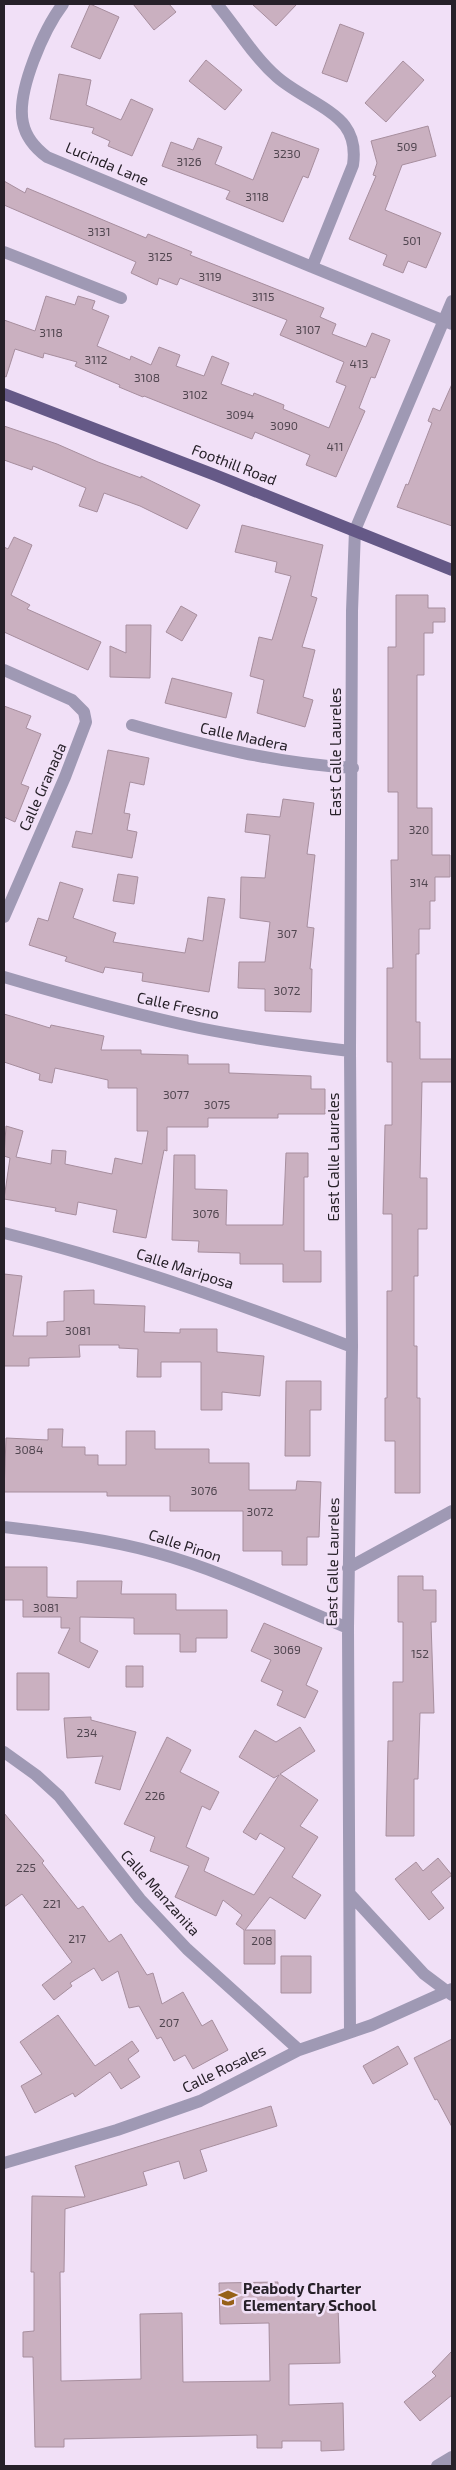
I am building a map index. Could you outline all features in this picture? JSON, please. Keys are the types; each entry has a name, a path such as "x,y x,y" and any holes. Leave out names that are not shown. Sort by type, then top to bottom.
{"main road":[{"name":"Foothill Road","path":"4,394 355,530 452,570"}],"street":[{"name":"Lucinda Lane","path":"62,4 42,40 30,74 23,102 23,123 31,143 47,157 448,322"},
{"path":"217,4 254,54 303,97 332,113 346,127 351,136 354,156 353,166 312,266"},
{"path":"4,252 121,298"},
{"name":"East Calle Laureles","path":"350,2032 348,1568 352,1346 350,1051 352,612 355,530 448,322 452,301"},
{"name":"Calle Granada","path":"4,670 72,700 84,712 86,722 84,732 4,917"},
{"name":"Calle Madera","path":"132,726 251,756 302,765 352,768"},
{"name":"Calle Fresno","path":"4,977 124,1011 201,1028 278,1042 350,1051"},
{"name":"Calle Mariposa","path":"4,1233 111,1261 190,1286 352,1346"},
{"path":"348,1568 452,1511"},
{"name":"Calle Pinon","path":"4,1526 114,1542 158,1553 212,1570 348,1628"},
{"name":"Calle Manzanita","path":"4,1752 36,1775 58,1796 140,1899 187,1949 299,2050"},
{"path":"350,1894 424,1974 450,1992"},
{"name":"Calle Rosales","path":"4,2163 116,2130 200,2101 299,2050 402,2013 450,1992"},
{"path":"437,2466 452,2457"}],"building":[{"path":"90,4 119,17 100,59 71,47"},
{"path":"133,4 169,4 176,12 154,30"},
{"path":"252,4 297,4 276,26"},
{"path":"340,24 364,33 347,82 322,73"},
{"path":"206,60 242,90 225,110 189,81"},
{"path":"403,61 424,80 386,122 365,103"},
{"path":"59,74 91,80 86,105 121,120 131,99 153,109 132,156 108,146 110,141 92,133 94,128 50,119"},
{"path":"428,126 436,156 402,165 385,210 441,233 426,268 408,261 403,273 383,265 387,255 349,239 376,176 373,175 377,163 371,141"},
{"path":"272,132 319,149 308,178 303,176 283,222 226,199 230,191 162,166 171,142 193,150 198,138 222,147 215,164 253,180"},
{"path":"4,181 25,193 27,188 146,238 148,234 192,252 190,255 324,308 320,317 336,324 332,334 366,347 372,333 390,340 375,378 371,377 359,408 365,411 336,477 306,465 310,455 255,432 252,439 143,397 75,366 77,362 44,353 43,358 15,349 6,377 4,376 4,320 35,331 46,296 75,305 78,296 95,301 92,309 109,316 97,346 130,360 131,356 151,365 159,347 180,355 176,366 204,376 212,356 229,363 221,384 253,396 254,393 284,405 283,409 329,428 346,386 336,382 344,362 280,335 287,320 180,278 177,285 159,278 157,285 131,273 136,262 4,205"},
{"path":"452,384 452,526 397,507 406,484 408,485 432,423 428,421 433,408 440,411"},
{"path":"4,426 57,444 141,478 141,476 200,505 187,529 140,506 104,493 97,512 79,506 86,488 33,466 32,470 4,460"},
{"path":"242,525 323,545 311,596 317,598 302,647 315,650 303,697 313,700 305,727 257,713 264,680 250,676 259,637 272,640 291,576 275,572 277,562 235,552"},
{"path":"14,537 32,545 11,595 30,605 27,609 101,642 88,670 4,632 4,547 8,549"},
{"path":"396,595 428,595 428,608 445,608 445,622 433,622 433,633 424,633 424,675 417,675 417,808 432,808 432,855 450,855 450,877 435,877 435,901 430,901 430,929 419,929 419,954 416,954 416,1022 420,1022 420,1059 452,1059 452,1082 422,1082 420,1178 427,1178 427,1229 418,1229 418,1276 414,1276 414,1346 417,1346 417,1398 420,1398 420,1493 395,1493 395,1441 385,1441 387,1291 392,1291 392,1214 383,1214 385,1125 392,1125 392,1062 387,1062 387,968 393,968 391,860 398,860 398,792 388,792 388,647 396,647"},
{"path":"181,606 197,615 182,641 166,632"},
{"path":"126,625 151,625 150,678 110,677 110,646 126,653"},
{"path":"172,678 232,693 226,718 165,703"},
{"path":"4,706 31,716 26,728 41,734 21,784 29,787 15,822 4,817"},
{"path":"108,750 149,758 144,785 130,782 124,813 130,814 127,830 137,832 132,858 72,847 76,831 92,834"},
{"path":"283,799 314,803 307,854 315,855 307,927 314,928 310,969 312,969 311,1012 265,1011 265,989 238,988 239,962 265,962 270,922 240,918 241,877 265,878 270,835 245,832 247,814 280,817"},
{"path":"118,874 138,877 134,904 113,901"},
{"path":"60,882 83,889 73,918 116,933 113,942 185,953 188,938 203,941 208,897 225,899 209,992 142,981 143,973 105,967 103,973 65,961 67,957 29,945 38,918 48,921"},
{"path":"4,1014 50,1028 51,1025 104,1036 101,1050 141,1050 141,1054 188,1055 188,1064 229,1064 229,1073 311,1076 311,1089 325,1089 325,1114 278,1114 278,1118 208,1118 208,1127 167,1127 167,1151 164,1150 146,1238 113,1232 117,1210 78,1202 76,1215 55,1211 56,1208 4,1199 10,1158 4,1156 6,1126 23,1131 16,1157 51,1164 52,1150 66,1151 65,1164 112,1174 115,1158 142,1164 148,1131 137,1131 137,1088 108,1088 108,1080 55,1068 52,1083 39,1080 40,1074 4,1062"},
{"path":"286,1153 308,1153 308,1177 304,1177 304,1251 321,1251 321,1282 283,1282 283,1264 240,1264 240,1253 198,1252 199,1241 172,1240 174,1155 195,1155 195,1189 227,1190 226,1225 283,1225"},
{"path":"4,1274 22,1276 13,1336 47,1336 47,1322 64,1321 64,1291 94,1290 94,1304 145,1306 144,1332 180,1333 180,1329 217,1329 217,1352 264,1356 260,1396 222,1392 222,1410 201,1410 201,1362 161,1362 161,1377 137,1377 138,1349 119,1348 119,1345 79,1345 80,1357 29,1358 29,1366 4,1366"},
{"path":"286,1381 321,1381 321,1410 310,1410 310,1456 285,1456"},
{"path":"48,1429 63,1429 62,1447 85,1447 85,1455 98,1455 98,1465 126,1465 126,1431 155,1431 155,1449 209,1449 209,1463 249,1463 249,1490 296,1490 297,1481 321,1482 319,1537 307,1537 307,1565 282,1565 282,1551 243,1551 243,1511 170,1511 170,1496 107,1496 107,1492 4,1492 6,1438 48,1440"},
{"path":"4,1567 47,1567 47,1597 77,1598 77,1581 122,1581 121,1594 176,1594 176,1610 227,1610 227,1638 196,1638 196,1652 180,1652 180,1634 134,1634 134,1618 80,1617 80,1642 98,1651 89,1668 58,1653 70,1628 61,1628 61,1617 23,1617 23,1600 4,1600"},
{"path":"398,1576 423,1576 423,1590 436,1590 436,1622 431,1622 434,1713 420,1713 418,1779 414,1779 414,1836 386,1836 388,1741 393,1741 393,1682 403,1682 403,1622 398,1622"},
{"path":"264,1623 322,1648 306,1685 318,1691 305,1718 277,1705 283,1691 261,1681 271,1660 251,1651"},
{"path":"126,1666 143,1666 143,1687 126,1687"},
{"path":"17,1673 49,1673 49,1710 17,1710"},
{"path":"91,1717 91,1720 136,1732 120,1790 95,1783 103,1756 67,1758 64,1718"},
{"path":"300,1727 315,1751 280,1774 318,1800 300,1826 318,1837 292,1877 321,1895 305,1919 270,1897 245,1930 275,1930 275,1964 244,1964 244,1930 236,1924 242,1915 223,1900 216,1916 175,1897 189,1866 150,1851 155,1837 124,1824 167,1737 191,1750 180,1772 219,1792 210,1810 202,1806 186,1847 209,1858 204,1871 254,1895 285,1848 260,1833 256,1840 243,1832 279,1775 274,1778 239,1757 255,1730 276,1742"},
{"path":"4,1813 44,1861 42,1863 78,1909 83,1906 109,1942 121,1934 147,1975 153,1973 162,2004 183,1992 202,2026 212,2020 228,2050 193,2069 185,2055 174,2061 161,2037 157,2039 139,2006 129,2008 118,1971 102,1981 94,1968 70,1983 72,1986 54,2000 42,1985 72,1962 22,1894 4,1907"},
{"path":"438,1858 452,1875 431,1892 444,1908 429,1920 395,1879 416,1862 423,1871"},
{"path":"281,1956 311,1956 311,1993 281,1993"},
{"path":"58,2015 95,2066 132,2041 139,2051 128,2059 140,2077 121,2089 110,2072 75,2097 73,2093 35,2113 21,2086 42,2074 20,2042"},
{"path":"452,2039 452,2127 437,2099 435,2100 414,2058"},
{"path":"398,2046 408,2064 373,2084 363,2066"},
{"path":"271,2106 277,2126 200,2150 207,2171 184,2179 179,2161 143,2172 147,2185 65,2209 64,2272 60,2272 61,2381 141,2379 140,2314 182,2313 183,2382 270,2381 269,2323 220,2324 219,2283 278,2282 278,2290 300,2290 301,2307 338,2306 340,2363 289,2364 289,2405 343,2403 344,2450 321,2451 321,2441 282,2441 282,2448 257,2448 257,2435 64,2439 64,2447 35,2447 33,2357 23,2357 23,2332 34,2331 34,2272 31,2272 32,2196 85,2197 75,2166"},
{"path":"452,2351 452,2395 420,2421 404,2402 436,2376 432,2372"}],"place":[{"name":"Peabody Charter Elementary School","path":"228,2298"}]}
